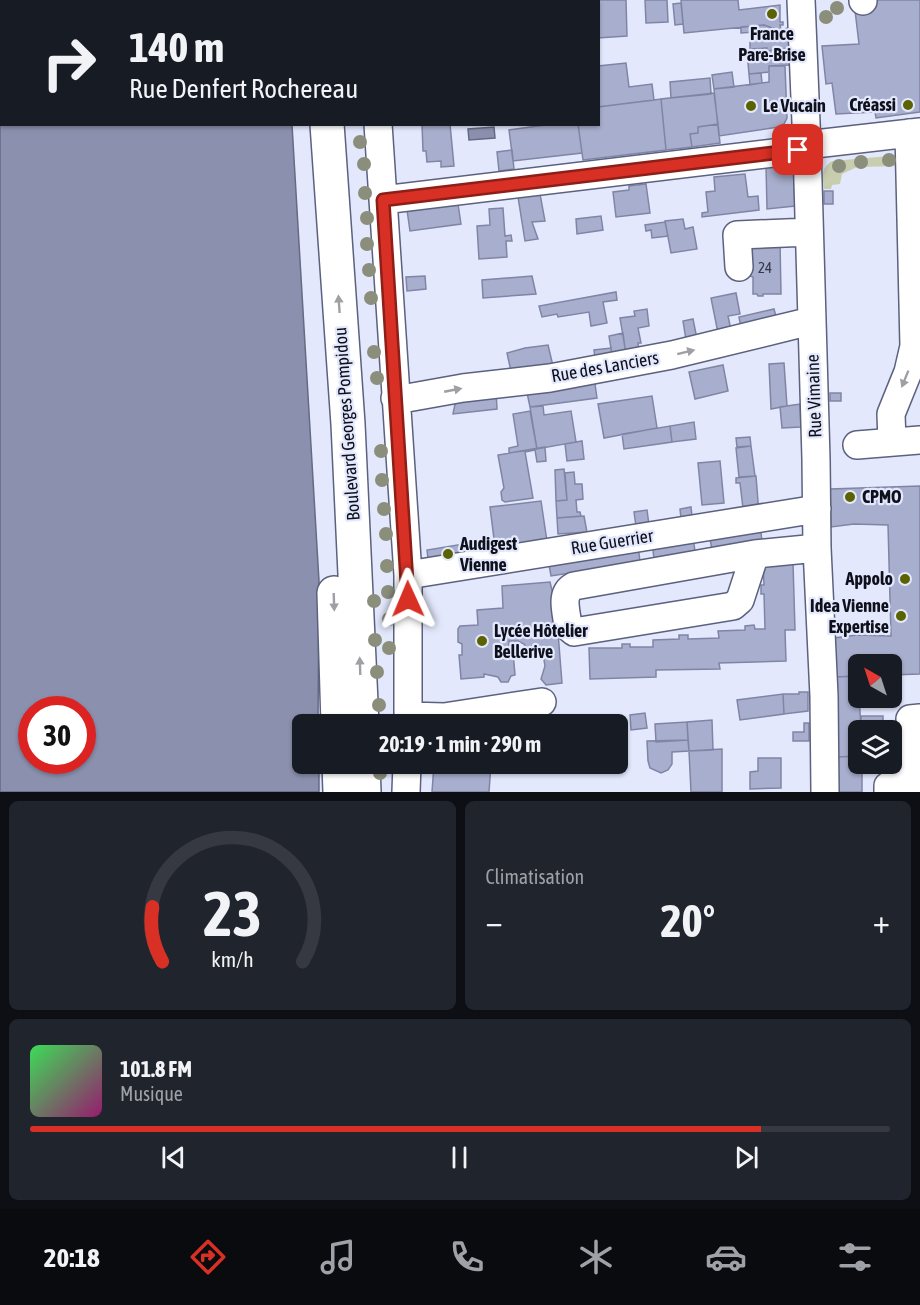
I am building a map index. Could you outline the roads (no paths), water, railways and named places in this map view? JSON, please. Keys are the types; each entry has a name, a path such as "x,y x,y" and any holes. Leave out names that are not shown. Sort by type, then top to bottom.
{"main road":[{"name":"Boulevard Georges Pompidou","path":"305,126 332,532 338,714"},
{"name":"Boulevard Georges Pompidou","path":"327,126 348,424 362,714"},
{"path":"339,774 340,792"},
{"path":"363,774 364,792"}],"street":[{"name":"Rue Vimaine","path":"801,0 817,548 824,696 825,792"},
{"path":"378,126 408,575 408,714"},
{"path":"383,200 798,150 815,144 915,132 914,346 908,372 891,414 892,442"},
{"path":"739,267 737,235 809,232"},
{"name":"Rue des Lanciers","path":"395,398 550,378 672,355 811,321"},
{"path":"857,446 920,440"},
{"name":"Rue Guerrier","path":"408,575 817,509"},
{"path":"755,554 740,600 733,606 574,632 568,627 564,594 567,589 574,586 755,554 817,548"},
{"path":"464,714 543,702"},
{"path":"888,792 888,786 913,781 910,719 920,718"},
{"path":"406,792 407,774"}],"water":[{"path":"0,126 292,126 319,581 318,714 292,714 292,774 319,774 319,792 0,792"},
{"path":"494,127 495,138 469,140 468,129"}],"place":[{"name":"France Pare-Brise","path":"772,14"},
{"name":"Créassi","path":"908,105"},
{"name":"Le Vucain","path":"751,106"},
{"name":"CPMO","path":"850,497"},
{"name":"Audigest Vienne","path":"448,554"},
{"name":"Appolo","path":"905,579"},
{"name":"Idea Vienne Expertise","path":"901,616"},
{"name":"Lycée Hôtelier Bellerive","path":"482,641"}]}
